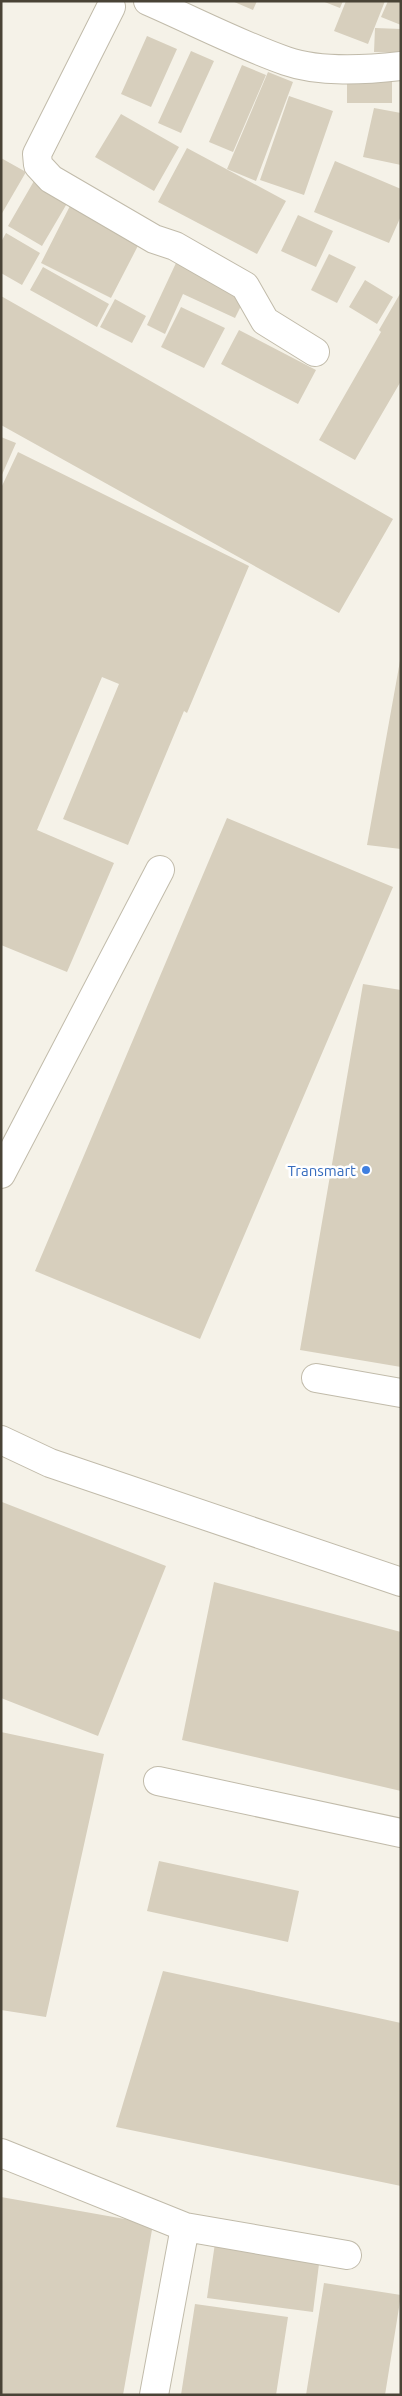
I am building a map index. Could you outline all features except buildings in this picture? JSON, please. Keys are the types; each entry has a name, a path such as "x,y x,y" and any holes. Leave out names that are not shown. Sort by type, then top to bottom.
{"street":[{"path":"148,1 288,61 331,68 370,70 401,66"},
{"path":"108,3 37,154 38,165 51,179 154,239 175,246 245,286 265,321 315,352"},
{"path":"1,1174 160,870"},
{"path":"316,1378 401,1393"},
{"path":"1,1440 50,1463 401,1582"},
{"path":"158,1780 401,1833"},
{"path":"1,2153 185,2227 347,2255"},
{"path":"154,2395 185,2227"}],"place":[{"name":"Transmart","path":"366,1170"}]}
